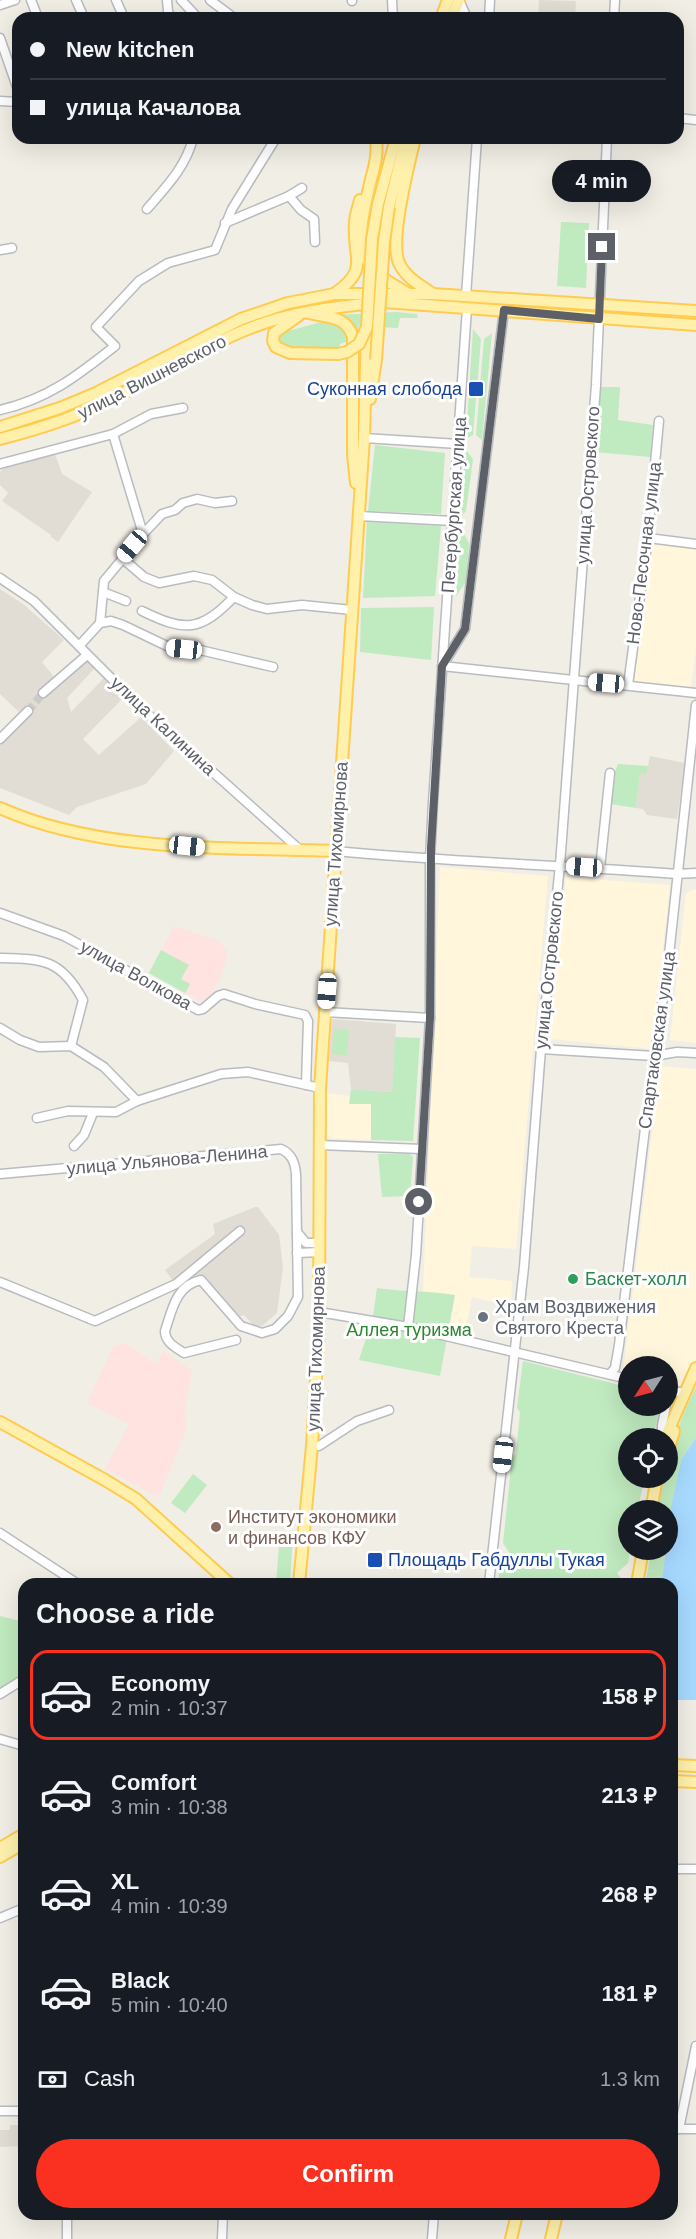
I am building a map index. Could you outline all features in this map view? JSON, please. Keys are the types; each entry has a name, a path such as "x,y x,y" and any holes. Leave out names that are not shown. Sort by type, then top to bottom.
{"main road":[{"path":"334,294 349,283 357,269 355,222 370,154 369,144"},
{"path":"376,144 377,157 360,232 363,251 368,264 377,274 410,294"},
{"path":"370,360 367,327 372,239 378,204 394,144"},
{"path":"370,360 389,207 405,144"},
{"path":"414,144 395,249 398,262 404,271 434,294"},
{"name":"улица Вишневского","path":"0,427 22,422 87,397 241,319 288,303 334,294 434,294 467,302"},
{"name":"улица Вишневского","path":"0,439 66,419 102,404 208,347 246,330 304,312 384,302 467,302"},
{"path":"467,302 599,304 696,310"},
{"path":"467,302 504,310 696,325"},
{"path":"359,501 353,455 352,337 350,330 341,320 304,312 274,333 273,341 276,347 290,353 338,354 347,352 359,344 367,327"},
{"name":"улица Тихомирнова","path":"300,1578 312,1446 319,1312 320,1088 370,360"},
{"path":"0,808 54,826 118,839 210,848 336,851"},
{"path":"668,1428 696,1368"},
{"path":"675,1428 696,1382"},
{"path":"0,1422 105,1480 136,1500 223,1578"},
{"path":"638,1578 641,1560"},
{"path":"643,1578 646,1560"},
{"path":"678,1766 696,1766"},
{"path":"678,1781 696,1782"},
{"path":"0,1848 18,1838"},
{"path":"0,1857 18,1846"},
{"path":"511,2239 516,2220"},
{"path":"551,2239 556,2220"}],"street":[{"path":"0,5 15,0"},
{"path":"181,0 192,12"},
{"path":"210,0 226,12"},
{"path":"0,38 12,73"},
{"path":"147,209 172,181 189,153 191,144"},
{"path":"0,410 50,393 78,376 115,346 96,327 139,281 168,263 215,250 225,223 272,144"},
{"name":"Петербургская улица","path":"408,1327 416,1255 430,1018 430,859 477,144"},
{"name":"улица Островского","path":"490,1578 515,1352 541,1049 560,865 594,408 607,144"},
{"path":"225,223 290,196 302,188"},
{"path":"290,196 301,210 314,219 315,242"},
{"path":"0,250 12,248"},
{"name":"Петербургская улица","path":"442,666 465,629 504,310"},
{"path":"0,464 113,434 151,414 183,408"},
{"name":"Ново-Песочная улица","path":"628,685 648,538 658,421"},
{"path":"113,434 142,534"},
{"path":"364,438 458,444"},
{"path":"79,646 100,623 104,581 142,534 162,514 175,510 183,502 196,499 215,503 232,501"},
{"path":"359,516 453,521"},
{"path":"648,538 696,544"},
{"path":"122,558 144,577 159,583 194,576 212,580 234,597 267,609 302,605 352,610"},
{"name":"улица Калинина","path":"0,578 34,601 152,718 299,849"},
{"path":"103,592 126,601"},
{"path":"142,611 168,624 182,627 200,624 216,615 234,597"},
{"path":"100,623 111,621 123,624 169,647 208,652 273,667"},
{"path":"43,693 87,655"},
{"path":"442,666 696,693"},
{"name":"Спартаковская улица","path":"610,1374 615,1368 619,1345 663,999 696,705"},
{"path":"0,739 28,711"},
{"path":"600,868 610,773"},
{"path":"336,851 430,859 560,865 677,874 696,873"},
{"name":"улица Волкова","path":"0,914 64,936 198,1010 224,994 255,1004 305,1015 308,1021 306,1085"},
{"path":"0,958 35,958 57,967 74,984 83,1000 71,1046"},
{"path":"325,1012 430,1018"},
{"path":"0,1028 20,1040 39,1047 71,1046 104,1067 137,1101"},
{"path":"541,1049 654,1056 677,1052 696,1053"},
{"path":"37,1118 68,1111 116,1112 137,1101 221,1074 248,1072 320,1088"},
{"path":"74,1146 84,1135 93,1113"},
{"path":"319,1145 422,1149"},
{"name":"улица Ульянова-Ленина","path":"0,1174 281,1149 288,1152 295,1164 297,1252"},
{"path":"0,1282 95,1321 176,1284 240,1231"},
{"path":"297,1232 306,1243 320,1247"},
{"name":"улица Тихомирнова","path":"236,1340 184,1353 170,1343 165,1336 175,1299 192,1282 201,1280 241,1326 262,1333 275,1329 288,1316 298,1297 297,1252 320,1247"},
{"path":"319,1312 408,1327 618,1376"},
{"path":"678,1393 684,1393"},
{"path":"312,1446 319,1446 357,1421 388,1410"},
{"path":"0,1533 69,1578"},
{"path":"0,1694 18,1683"},
{"path":"0,1739 18,1744"},
{"path":"678,1869 696,1869"},
{"path":"0,1918 18,1910"},
{"path":"678,2117 696,2046"},
{"path":"0,2111 18,2110"},
{"path":"678,2129 696,2129"},
{"path":"67,2220 67,2239"},
{"path":"222,2239 224,2220"},
{"path":"432,2239 434,2220"}],"shaded area":[{"path":"539,0 576,1 575,12 538,12"},
{"path":"55,454 62,474 92,492 58,542 2,501 8,493 0,485 0,472 4,468"},
{"path":"651,542 696,546 696,649 691,688 632,682"},
{"path":"0,589 23,604 64,640 42,662 54,677 43,689 48,694 87,661 94,669 67,698 71,712 104,678 123,698 83,739 99,755 141,717 174,751 146,784 77,807 69,815 0,788 0,745 31,713 25,707 19,712 0,694"},
{"path":"650,756 685,763 677,819 647,815 643,809 636,808 640,773 646,774"},
{"path":"440,867 548,876 516,1249 472,1246 469,1277 512,1281 511,1306 472,1297 465,1333 449,1329 455,1295 423,1291"},
{"path":"566,877 670,885 652,1049 549,1039"},
{"path":"696,889 696,1043 670,1040 686,893"},
{"path":"174,926 219,941 228,953 221,976 212,993 202,1002 149,973"},
{"path":"332,1019 396,1024 392,1092 351,1089 348,1063 329,1061"},
{"path":"660,1066 696,1069 696,1358 684,1387 678,1386 678,1356 625,1356"},
{"path":"327,1093 350,1096 350,1104 371,1104 371,1140 327,1138"},
{"path":"258,1207 279,1235 283,1267 277,1313 262,1326 254,1326 244,1315 235,1318 205,1277 198,1275 177,1286 165,1270 215,1234 213,1224"},
{"path":"124,1343 156,1363 164,1351 192,1371 185,1409 187,1428 159,1497 105,1469 129,1424 87,1403 113,1346"},
{"path":"10,2125 18,2125 18,2146 0,2147 0,2130 10,2130"}],"green space":[{"path":"561,222 589,223 586,288 557,286"},
{"path":"397,312 417,314 418,318 400,318 398,328 359,326 359,332 354,338 336,315"},
{"path":"321,322 332,322 345,327 349,341 340,344 338,351 282,350 275,337 277,334"},
{"path":"473,329 481,339 473,435 466,439"},
{"path":"492,333 482,440 476,435 484,339"},
{"path":"600,387 620,387 618,420 653,425 650,457 595,452"},
{"path":"375,445 445,453 441,514 368,511"},
{"path":"465,449 473,459 466,511 461,517"},
{"path":"367,522 441,526 435,596 363,598"},
{"path":"460,527 469,543 466,582 456,596"},
{"path":"434,607 431,660 360,652 361,608"},
{"path":"618,764 648,766 646,775 640,773 636,808 611,804 613,777"},
{"path":"161,950 189,965 181,979 190,984 185,993 149,973"},
{"path":"334,1029 349,1030 347,1055 332,1054"},
{"path":"395,1037 420,1038 413,1141 371,1140 371,1104 349,1104 351,1089 392,1092"},
{"path":"378,1154 410,1154 413,1157 410,1196 382,1197"},
{"name":"Аллея туризма","path":"377,1288 455,1295 440,1376 359,1360 373,1316"},
{"path":"523,1361 618,1385 618,1416 658,1416 655,1428 618,1428 618,1488 642,1488 640,1500 618,1500 618,1560 628,1560 617,1573 621,1578 499,1578 501,1561 510,1554 503,1543 512,1458 516,1454 520,1412 517,1408"},
{"path":"696,1387 696,1438 681,1460 678,1475 678,1429"},
{"path":"193,1474 207,1485 185,1513 171,1503"},
{"path":"662,1488 675,1488 673,1500 660,1500"},
{"path":"280,1535 293,1536 290,1578 276,1578"},
{"path":"649,1560 665,1560 662,1578 646,1578"},
{"path":"0,1616 18,1620 18,1678 0,1689"}],"water":[{"path":"696,1438 696,1700 678,1700 678,1578 662,1578 665,1560 678,1560 678,1500 673,1500 675,1488 678,1488 681,1460"}],"tunnel":[{"path":"28,711 43,693"}],"place":[{"name":"Суконная слобода","path":"476,389"},
{"name":"Баскет-холл","path":"573,1279"},
{"name":"Храм Воздвижения Святого Креста","path":"483,1317"},
{"name":"Институт экономики и финансов КФУ","path":"216,1527"},
{"name":"Площадь Габдуллы Тукая","path":"375,1560"}],"route":[{"path":"419,1202 430,1018 431,848 442,666 465,629 504,310 599,319 602,247"}]}
